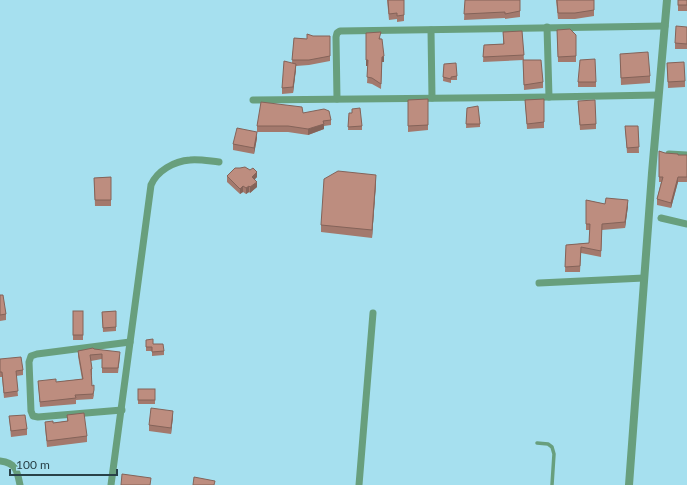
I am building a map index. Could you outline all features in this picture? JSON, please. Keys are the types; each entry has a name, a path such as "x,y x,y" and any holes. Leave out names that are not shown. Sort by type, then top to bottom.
{"street":[{"path":"629,485 658,95 667,0"},
{"path":"337,99 336,37 338,32 665,26"},
{"path":"547,27 549,97"},
{"path":"431,30 432,98"},
{"path":"253,100 658,95"},
{"path":"666,154 687,155"},
{"path":"111,485 150,191 153,181 159,173 180,162 191,159 219,162"},
{"path":"661,218 687,224"},
{"path":"539,284 644,278"},
{"path":"360,485 373,313"},
{"path":"122,410 38,417 33,416 31,411 29,362 31,356 37,354 130,342"},
{"path":"0,460 8,462 16,468 20,485"}],"lane":[{"path":"537,443 548,444 552,447 554,454 552,485"}],"building":[{"path":"388,0 404,0 404,15 397,16 397,13 389,14"},
{"path":"465,0 520,0 520,11 505,14 505,12 464,14"},
{"path":"557,0 594,0 594,10 575,13 558,13"},
{"path":"678,0 687,0 687,5 678,5"},
{"path":"676,26 687,27 687,44 675,43"},
{"path":"570,29 576,35 576,56 558,57 557,30"},
{"path":"522,31 524,55 483,57 484,45 504,44 503,32"},
{"path":"381,32 379,39 382,39 384,56 382,57 381,84 372,78 367,77 368,60 366,60 366,33"},
{"path":"307,34 313,36 330,36 330,56 309,60 292,60 294,38 307,39"},
{"path":"648,52 650,76 621,78 620,54"},
{"path":"595,59 596,82 578,82 580,60"},
{"path":"523,60 541,60 543,82 524,85"},
{"path":"284,61 296,64 293,87 282,88"},
{"path":"684,62 685,81 668,82 667,63"},
{"path":"456,63 457,76 451,77 451,79 443,77 444,64"},
{"path":"428,99 428,125 408,126 408,100"},
{"path":"544,99 544,122 527,124 525,100"},
{"path":"595,100 596,124 580,125 578,101"},
{"path":"261,102 302,107 303,113 324,109 329,111 331,120 323,121 324,124 308,129 288,126 257,126"},
{"path":"478,106 480,124 466,124 467,108"},
{"path":"360,108 362,126 348,127 349,113 352,113 352,109"},
{"path":"625,126 638,126 639,147 627,148"},
{"path":"237,128 257,132 254,148 233,144"},
{"path":"659,151 678,155 687,155 687,177 678,177 671,203 657,199 663,177 659,177"},
{"path":"245,167 250,170 253,168 257,172 252,177 257,182 250,187 249,186 246,188 243,186 240,189 227,176 235,168"},
{"path":"338,171 376,175 372,230 321,225 324,179"},
{"path":"111,177 111,200 95,200 94,178"},
{"path":"606,198 628,200 625,222 602,224 601,251 581,247 580,266 565,267 566,245 589,243 590,224 586,224 586,200 605,204"},
{"path":"0,295 3,295 6,314 0,315"},
{"path":"73,311 83,311 83,335 73,335"},
{"path":"116,311 116,327 103,328 102,312"},
{"path":"153,339 153,344 163,344 164,351 152,352 152,347 146,347 146,340"},
{"path":"93,348 120,352 118,368 102,368 102,354 90,355 92,386 94,385 93,394 75,395 76,398 40,402 38,381 56,379 56,382 83,379 78,351"},
{"path":"21,357 23,370 16,371 18,391 4,393 2,372 0,372 0,359"},
{"path":"138,389 155,389 155,400 138,400"},
{"path":"151,408 173,411 171,428 149,425"},
{"path":"84,413 87,436 47,441 45,422 53,421 53,423 68,421 67,415"},
{"path":"25,415 27,429 11,431 9,416"},
{"path":"122,474 151,478 150,485 121,485"},
{"path":"194,477 215,481 214,485 193,485"}]}
